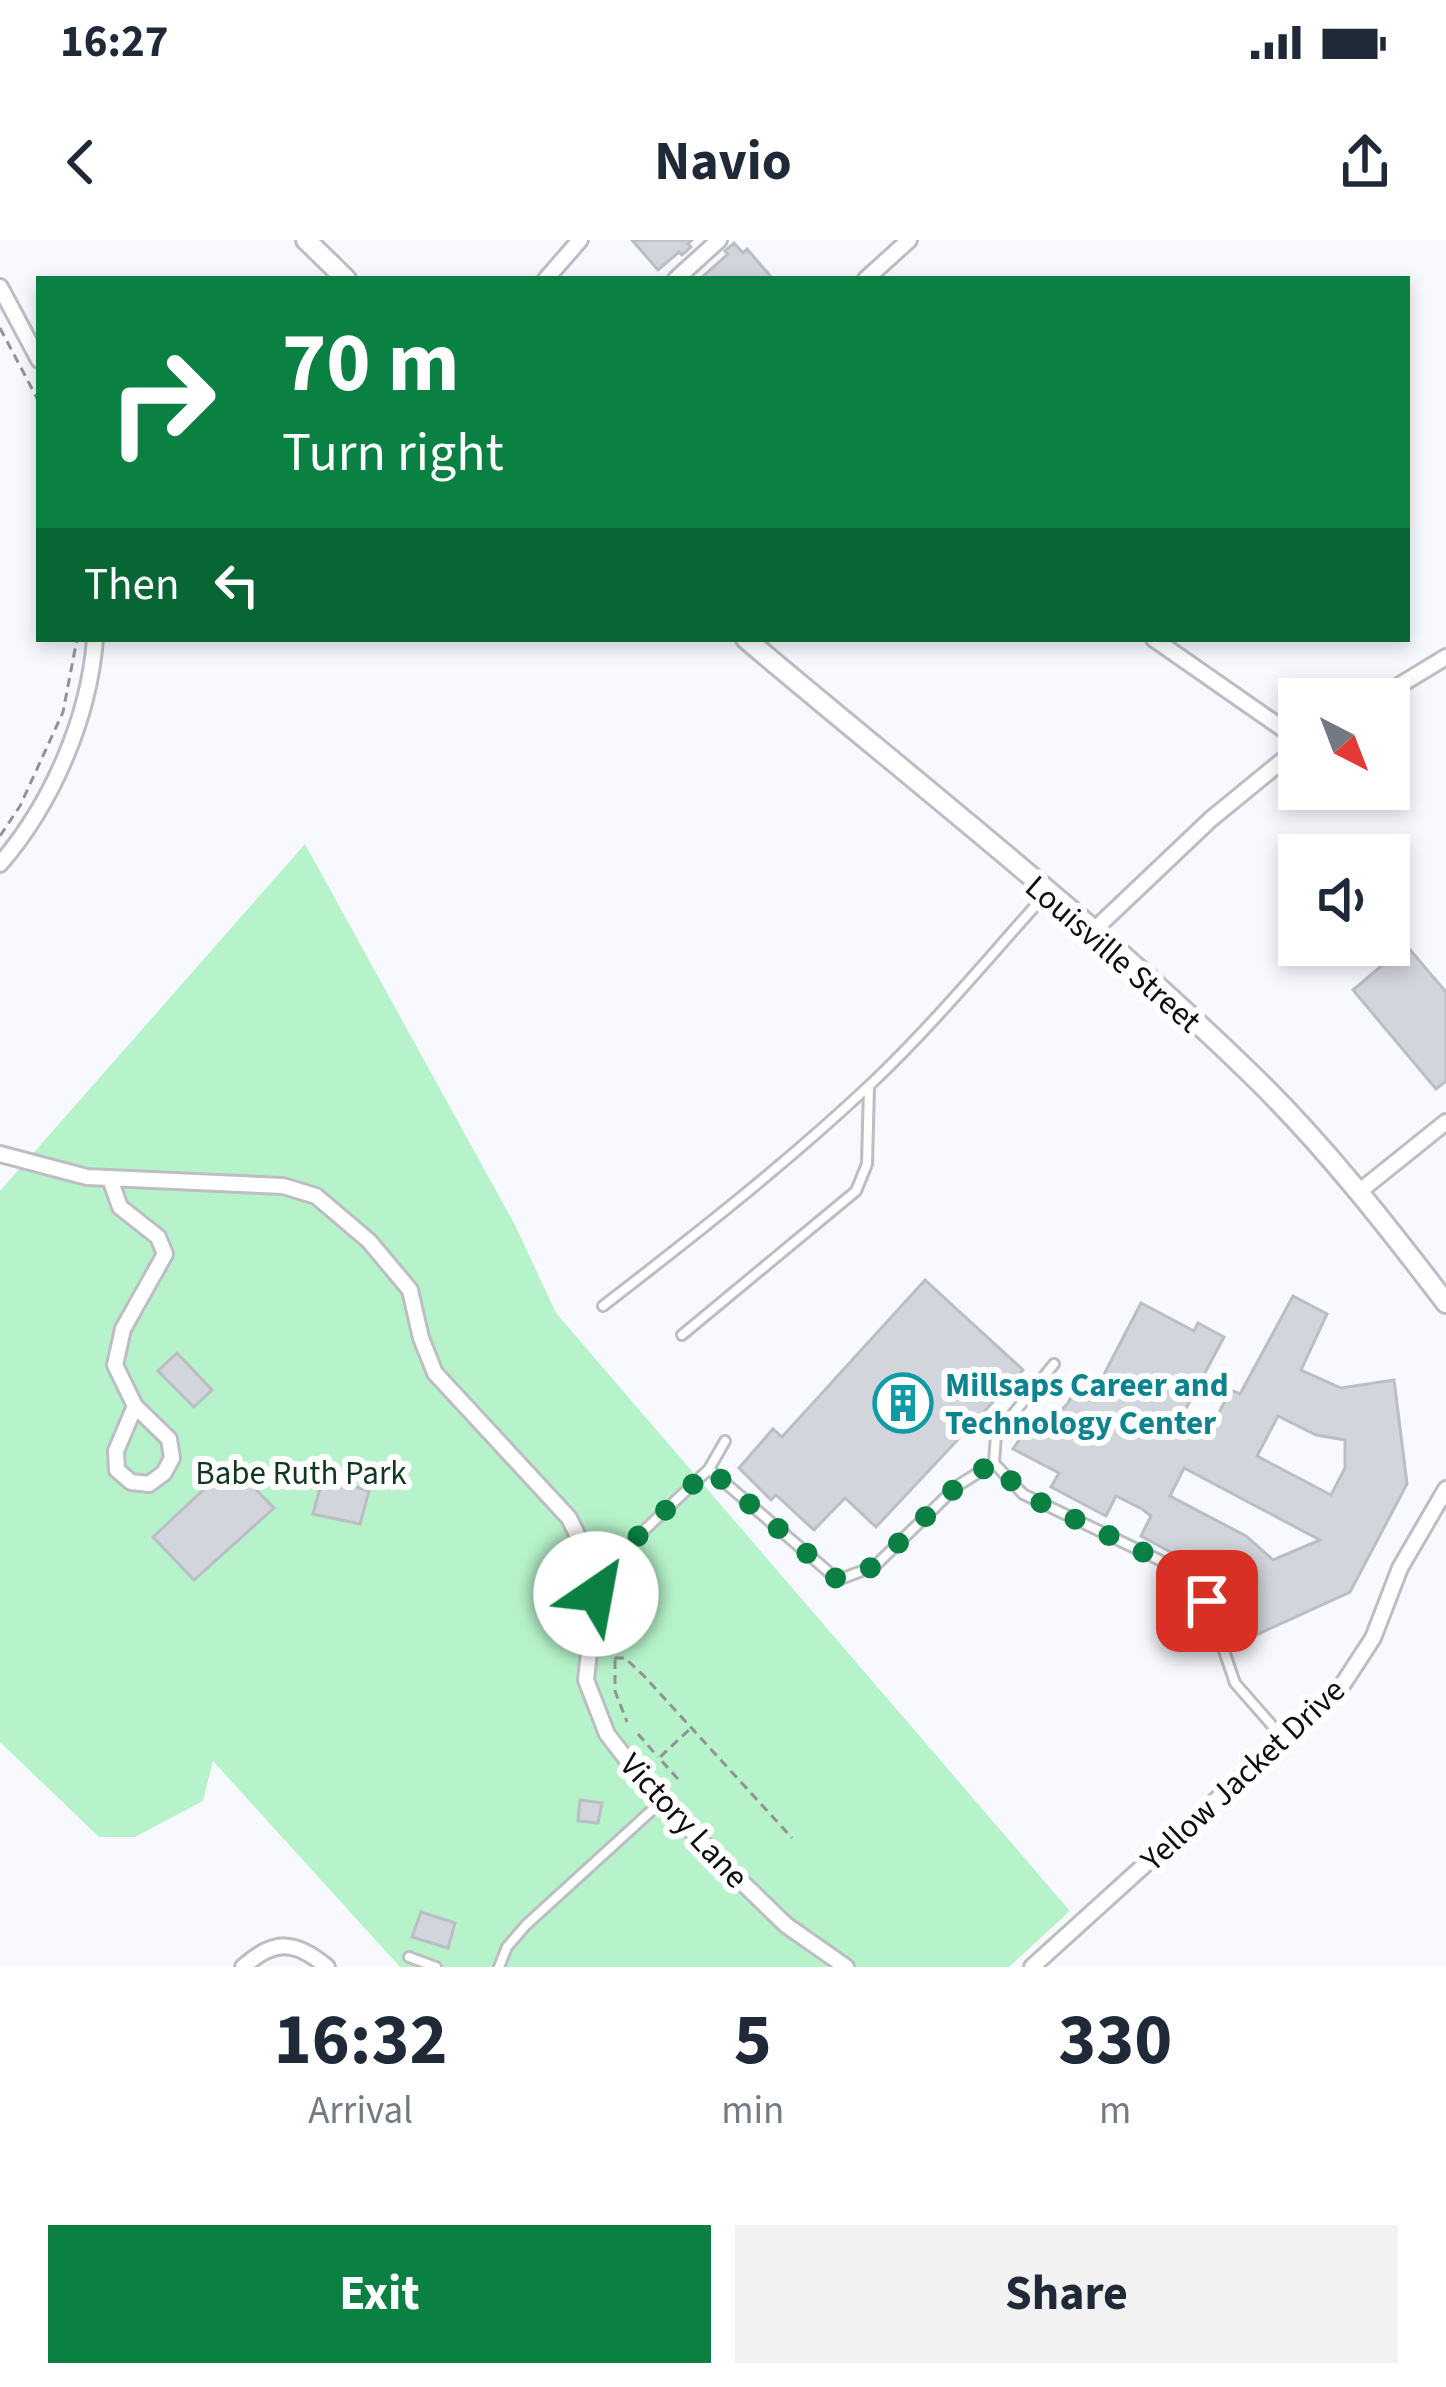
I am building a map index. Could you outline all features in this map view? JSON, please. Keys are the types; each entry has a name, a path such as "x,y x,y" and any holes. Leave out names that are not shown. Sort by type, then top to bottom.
{"main road":[{"path":"306,240 343,276"},
{"name":"Louisville Street","path":"750,642 1094,931 1252,1075 1360,1191 1446,1303"}],"street":[{"path":"549,276 580,240"},
{"path":"679,276 718,240"},
{"path":"869,276 909,240"},
{"path":"0,287 36,353"},
{"path":"0,864 16,846 53,782 81,713 94,642"},
{"path":"1158,642 1278,729"},
{"path":"1410,679 1446,657"},
{"path":"1094,931 1278,762"},
{"path":"1360,1191 1446,1122"},
{"path":"0,1154 47,1169 110,1179 283,1186 316,1196 369,1240 410,1290 435,1373 569,1518 597,1575"},
{"path":"110,1179 120,1207 158,1237 165,1254 123,1329 115,1365 135,1406 169,1439 172,1458 164,1472 148,1484 131,1482 116,1470 116,1451 135,1406"},
{"name":"Yellow Jacket Drive","path":"1032,1967 1340,1687 1358,1664 1400,1568 1446,1489"},
{"name":"Victory Lane","path":"597,1575 586,1680 607,1734 663,1801 786,1925 846,1967"},
{"path":"243,1967 263,1949 280,1947 303,1948 326,1967"}],"lane":[{"path":"603,1306 711,1222 869,1085 1047,892"},
{"path":"682,1335 856,1191 867,1164 869,1085"},
{"path":"1054,1364 996,1435 994,1462 1023,1494 1176,1568 1207,1601 1234,1683 1283,1739"},
{"path":"597,1575 709,1469 725,1441"},
{"path":"709,1469 838,1580 875,1566 957,1486 994,1462"},
{"path":"499,1967 507,1947 526,1924 663,1801"},
{"path":"409,1957 436,1967"}],"path":[{"path":"0,328 36,396"},
{"path":"0,836 20,806 63,712 76,642"},
{"path":"620,1612 615,1691 627,1722"},
{"path":"615,1658 625,1658 792,1838"},
{"path":"659,1759 691,1727"},
{"path":"638,1734 678,1779"}],"green space":[{"name":"Babe Ruth Park","path":"305,844 515,1225 556,1313 1070,1911 1009,1967 400,1967 213,1761 203,1801 135,1837 99,1837 0,1742 0,1191"}],"building":[{"path":"632,240 692,240 682,255 679,252 658,270"},
{"path":"734,243 743,253 747,249 770,276 703,276 728,254 725,251"},
{"path":"1410,950 1446,992 1446,1081 1436,1089 1353,990 1381,966 1410,966"},
{"name":"Millsaps Career and Technology Center","path":"925,1280 1023,1370 876,1527 845,1498 814,1530 776,1495 771,1500 739,1468 773,1429 782,1437"},
{"path":"1293,1296 1327,1314 1301,1370 1341,1388 1394,1380 1407,1484 1350,1592 1256,1635 1228,1583 1141,1536 1151,1516 1142,1509 1116,1496 1106,1516 1051,1487 1059,1473 1013,1449 1026,1430 1040,1422 1047,1425 1068,1403 1082,1376 1099,1384 1141,1303 1194,1331 1198,1323 1224,1337 1182,1416 1209,1431 1231,1390 1240,1394","holes":["1278,1416 1316,1435 1345,1440 1345,1468 1331,1495 1257,1456","1184,1468 1320,1540 1273,1560 1246,1536 1170,1496"]},
{"path":"177,1353 212,1390 194,1407 158,1371"},
{"path":"231,1464 274,1508 194,1580 153,1537"},
{"path":"323,1477 369,1491 360,1524 313,1514"},
{"path":"580,1800 602,1803 598,1823 578,1821"},
{"path":"421,1912 455,1923 448,1948 412,1937"}],"place":[{"name":"Millsaps Career and Technology Center","path":"903,1403"}],"route":[{"path":"596,1594 597,1575 709,1469 838,1580 875,1566 957,1486 994,1462 1023,1494 1176,1568 1207,1601"}]}
